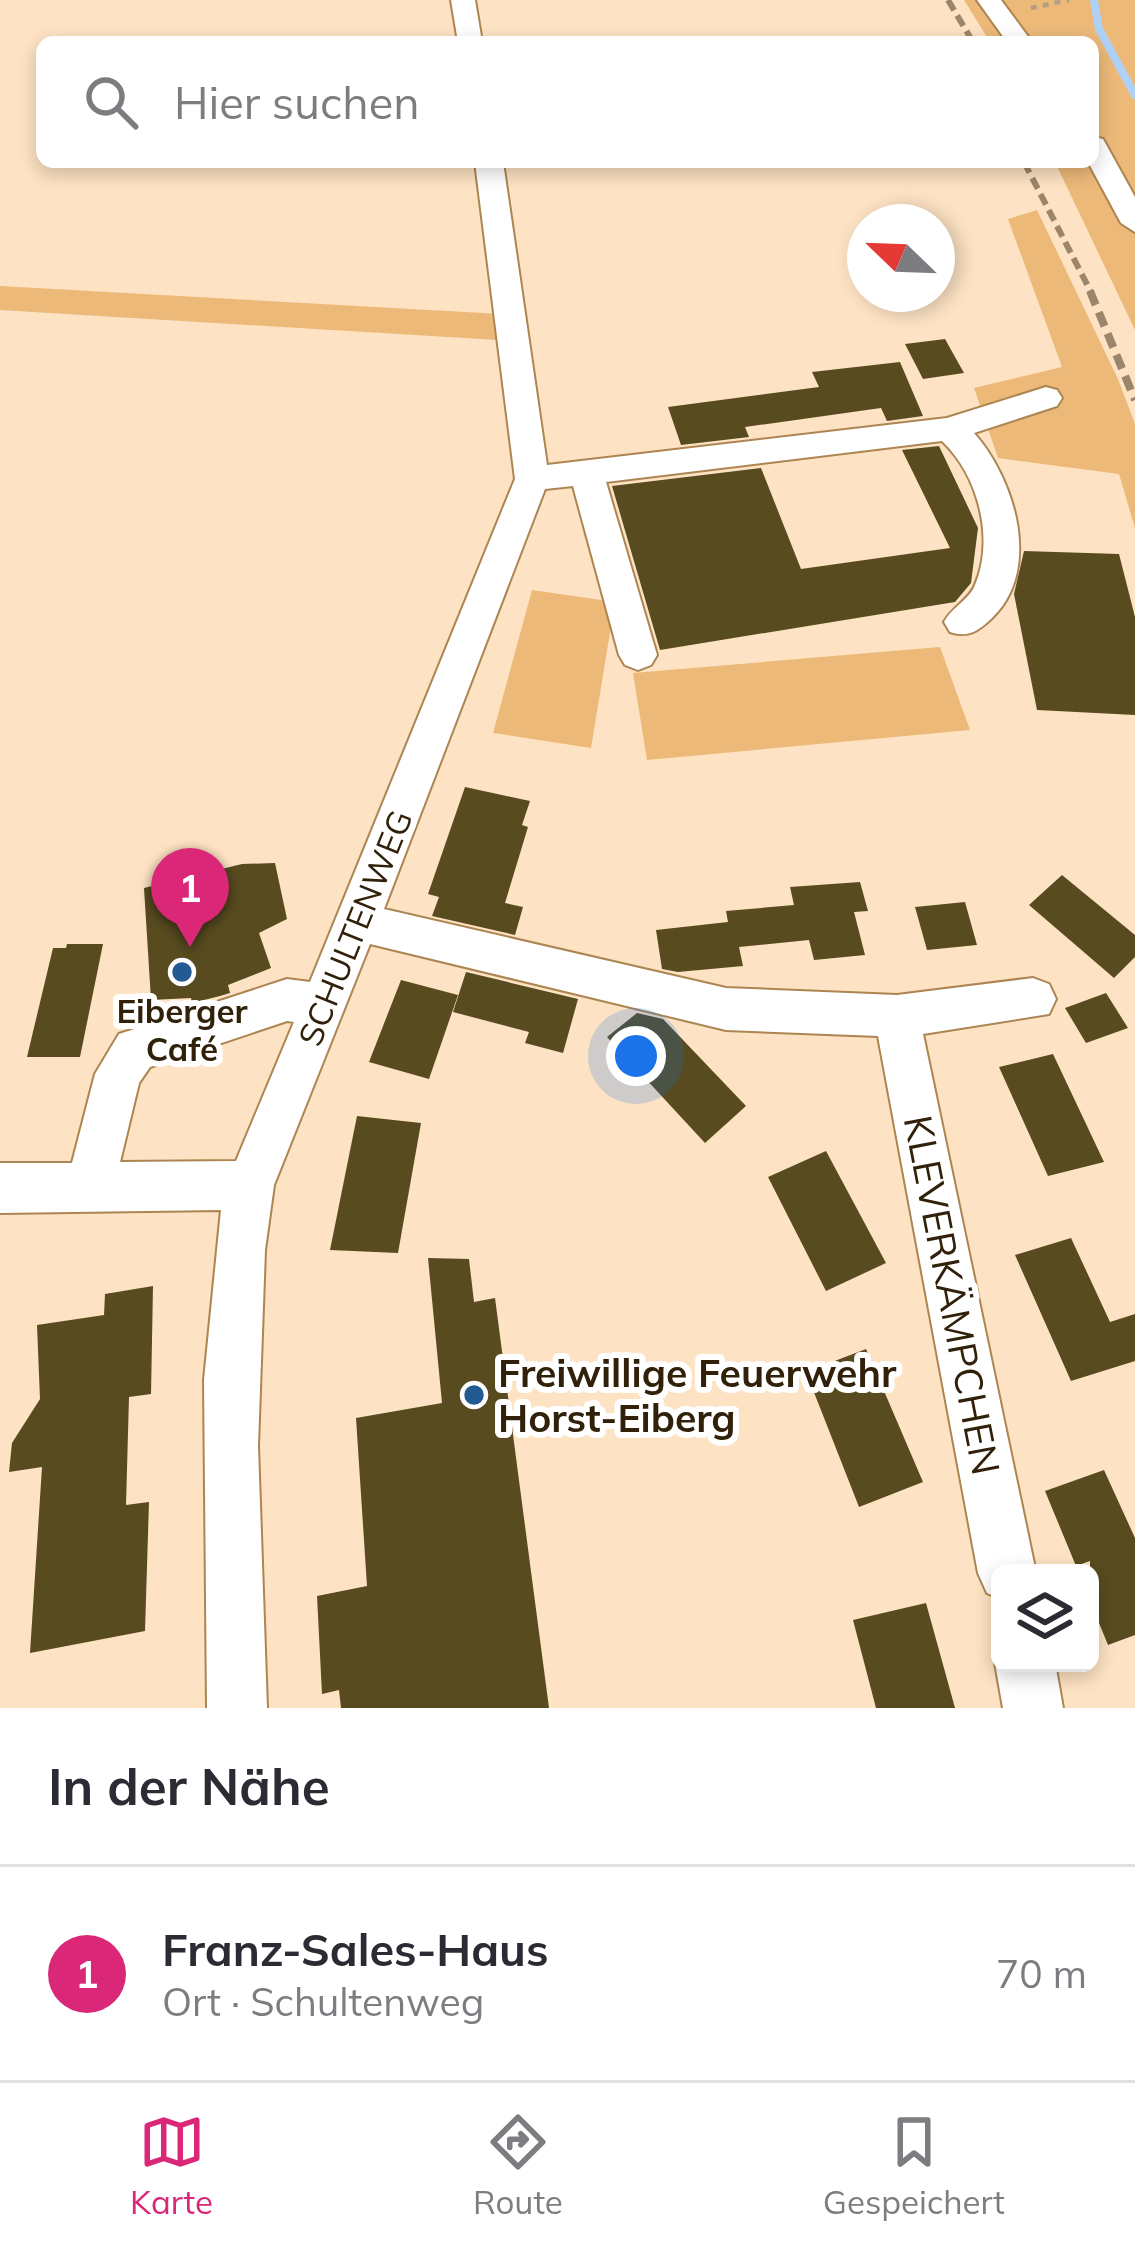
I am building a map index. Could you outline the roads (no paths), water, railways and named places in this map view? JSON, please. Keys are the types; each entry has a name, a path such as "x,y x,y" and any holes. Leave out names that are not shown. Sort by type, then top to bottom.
{"street":[{"path":"463,0 469,36"},
{"path":"988,0 1015,36"},
{"path":"1099,156 1135,223"},
{"name":"SCHULTENWEG","path":"237,1708 230,1334 250,1185 532,479 490,168"},
{"path":"532,479 949,429 1046,398"},
{"path":"949,429 967,442 991,487 1001,547 989,598 963,622"},
{"path":"586,472 638,655"},
{"path":"358,922 726,1009 897,1016 1033,999"},
{"path":"90,1187 118,1074 135,1050 287,1000 323,1005"},
{"name":"KLEVERKÄMPCHEN","path":"897,1016 1005,1564"},
{"path":"0,1188 250,1185"},
{"path":"1026,1672 1034,1708"}],"waterway":[{"path":"1094,0 1099,29 1135,95"}],"railway":[{"path":"948,0 969,36"},
{"path":"1027,168 1092,294"},
{"path":"1090,291 1135,400"}],"place":[{"name":"Franz-Sales-Haus","path":"190,947"},
{"name":"Eiberger Café","path":"182,972"},
{"name":"Freiwillige Feuerwehr Horst-Eiberg","path":"474,1395"}]}
